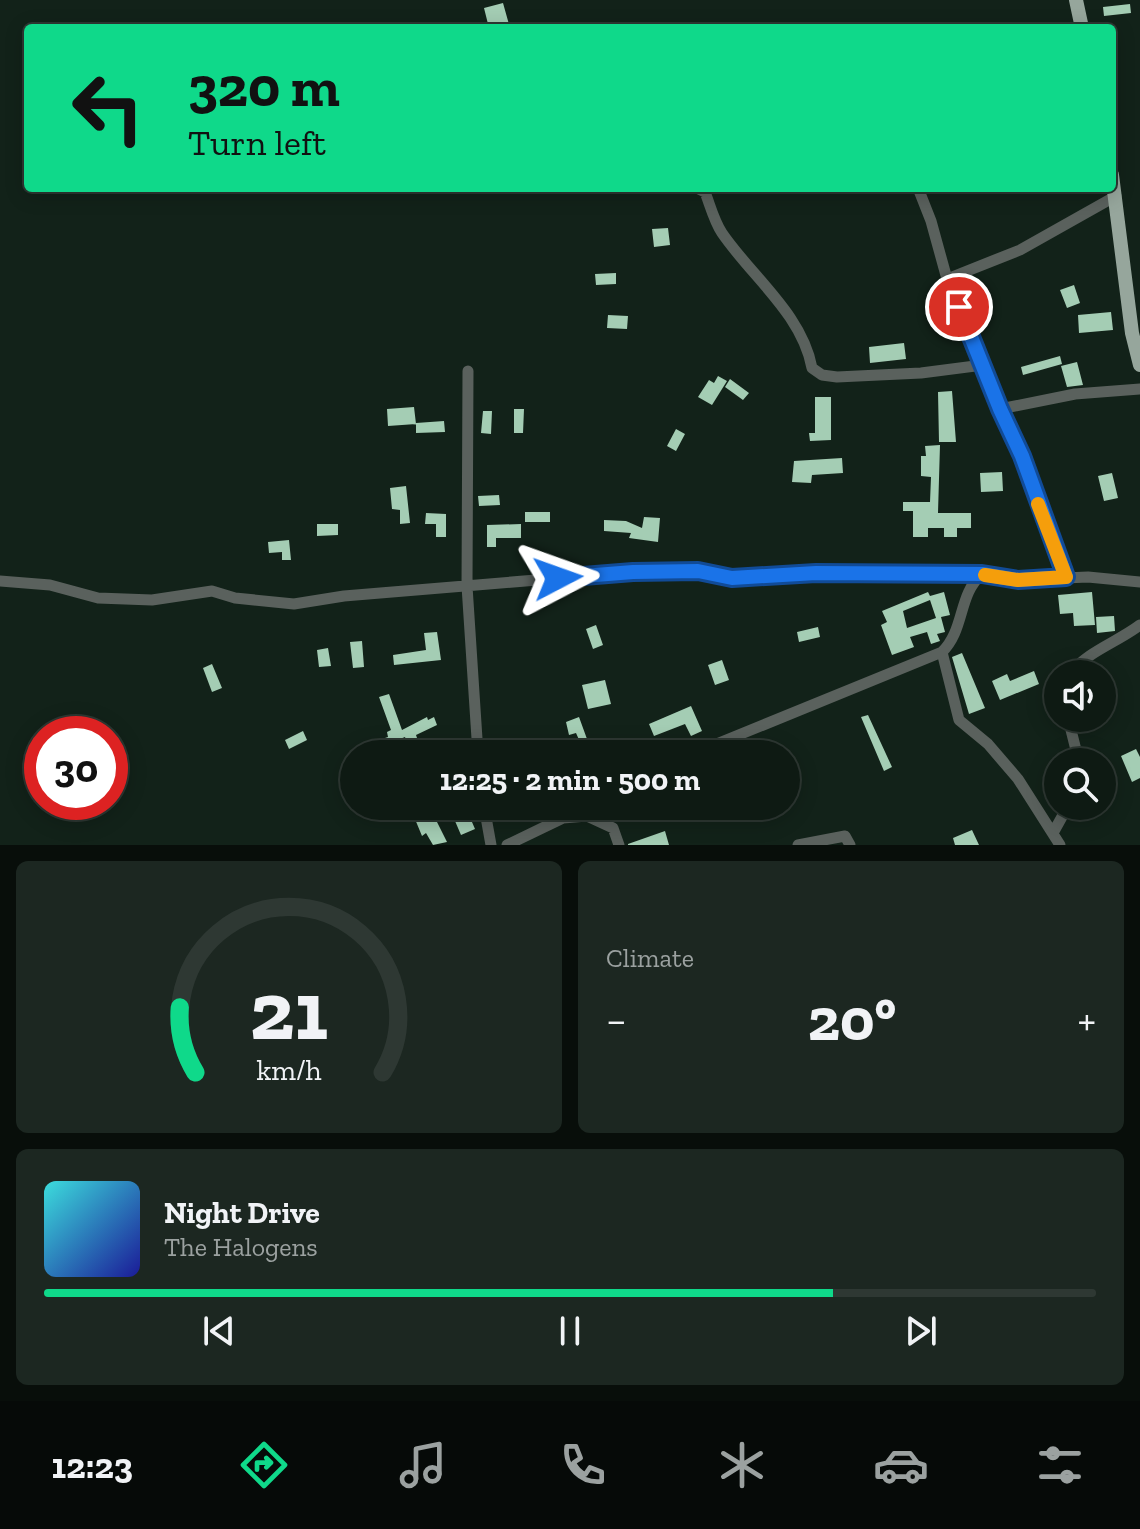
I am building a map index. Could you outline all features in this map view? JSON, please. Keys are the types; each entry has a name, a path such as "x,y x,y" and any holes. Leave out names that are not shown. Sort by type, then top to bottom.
{"main road":[{"path":"1076,0 1081,24"},
{"path":"1115,192 1140,365"}],"street":[{"path":"705,192 719,229 789,316 809,353 812,368 822,375 921,373 983,365"},
{"path":"920,192 947,279 1022,456 1066,577"},
{"path":"947,279 1020,250 1116,196"},
{"path":"468,371 467,586 477,740"},
{"path":"1000,409 1075,394 1140,389"},
{"path":"0,581 50,585 98,598 152,600 212,591 235,598 294,604 344,596 633,572 698,571 732,578 816,573 982,574 1018,580 1066,577 1140,582"},
{"path":"726,740 942,652 954,640 966,599 975,580 982,574"},
{"path":"1084,660 1093,651 1121,640 1140,625"},
{"path":"942,652 959,720 988,744 1018,779 1060,845"},
{"path":"487,820 491,845"},
{"path":"507,845 559,820"},
{"path":"603,820 613,828 619,845"},
{"path":"1053,833 1060,820"},
{"path":"798,845 845,836 850,845"}],"building":[{"path":"503,3 509,24 488,24 484,8"},
{"path":"1130,4 1131,13 1104,16 1103,7"},
{"path":"668,228 670,245 654,247 652,229"},
{"path":"616,273 616,284 596,285 595,274"},
{"path":"973,285 984,310 973,315 962,289"},
{"path":"1074,285 1080,303 1067,308 1060,290"},
{"path":"1111,312 1113,330 1079,333 1078,315"},
{"path":"608,315 628,316 627,329 607,328"},
{"path":"904,343 906,359 870,363 869,347"},
{"path":"1060,356 1062,364 1023,375 1021,367"},
{"path":"1077,362 1083,385 1067,387 1061,366"},
{"path":"718,376 727,381 712,405 698,397 709,380 714,383"},
{"path":"730,379 749,393 743,400 725,387"},
{"path":"952,391 956,442 939,442 938,392"},
{"path":"815,397 831,397 831,440 810,441 809,433 815,433"},
{"path":"414,407 416,424 388,426 387,409"},
{"path":"514,409 524,409 523,433 514,433"},
{"path":"483,411 492,411 491,434 481,433"},
{"path":"444,421 445,432 416,433 416,423"},
{"path":"676,429 685,434 676,451 667,446"},
{"path":"940,445 938,513 971,513 971,528 957,528 957,537 944,537 944,528 928,528 928,537 913,537 913,511 903,511 903,502 930,502 931,477 921,476 921,456 926,456 925,446"},
{"path":"842,458 843,473 812,475 811,483 792,482 794,461"},
{"path":"1002,472 1003,491 981,492 980,473"},
{"path":"1112,473 1118,498 1104,501 1098,476"},
{"path":"406,486 410,523 400,524 400,510 392,509 390,488"},
{"path":"499,495 500,505 479,506 478,496"},
{"path":"525,512 550,512 550,522 525,522"},
{"path":"426,513 446,514 446,537 436,537 436,524 425,524"},
{"path":"644,517 660,518 658,542 629,538 631,533 604,531 604,520 626,521 642,528"},
{"path":"317,524 338,524 338,535 317,536"},
{"path":"521,524 521,538 496,538 496,547 487,547 487,525"},
{"path":"289,540 291,560 282,560 282,552 269,553 268,542"},
{"path":"928,592 930,596 944,592 950,615 941,617 945,632 937,634 940,641 931,644 927,632 910,637 914,647 892,655 881,625 887,622 882,611","holes":["930,600 936,618 907,628 903,611"]},
{"path":"1092,592 1095,625 1074,626 1073,613 1060,614 1058,595"},
{"path":"1114,616 1115,631 1097,633 1096,617"},
{"path":"596,625 603,645 593,649 586,629"},
{"path":"818,627 820,637 799,642 797,632"},
{"path":"437,632 441,660 394,665 393,655 426,650 424,633"},
{"path":"362,641 364,667 353,668 350,642"},
{"path":"328,648 331,666 319,667 317,650"},
{"path":"962,653 985,708 969,714 952,657"},
{"path":"722,660 729,680 715,685 708,665"},
{"path":"212,664 222,688 212,692 203,668"},
{"path":"1034,671 1039,684 1000,700 992,681 1007,674 1010,681"},
{"path":"605,680 611,704 588,709 582,685"},
{"path":"389,694 402,730 427,717 428,720 434,717 437,725 416,735 418,740 406,740 405,737 386,740 387,732 391,730 379,697"},
{"path":"691,706 702,731 691,736 685,724 654,736 649,724"},
{"path":"868,715 892,767 884,771 861,717"},
{"path":"579,717 587,739 579,740 576,733 569,735 566,722"},
{"path":"303,731 307,740 289,749 285,740"},
{"path":"1136,749 1140,757 1140,778 1132,782 1121,756"},
{"path":"415,820 436,820 447,842 433,845 426,833 422,836"},
{"path":"471,820 475,829 461,835 455,821"},
{"path":"972,830 979,845 955,845 953,838"},
{"path":"665,831 669,845 628,845 628,844"}],"slow traffic":[{"path":"985,575 1018,580 1066,577 1038,504"}],"route":[{"path":"558,578 698,571 732,578 816,573 982,574 1018,580 1066,577 1022,456 959,307"}]}
